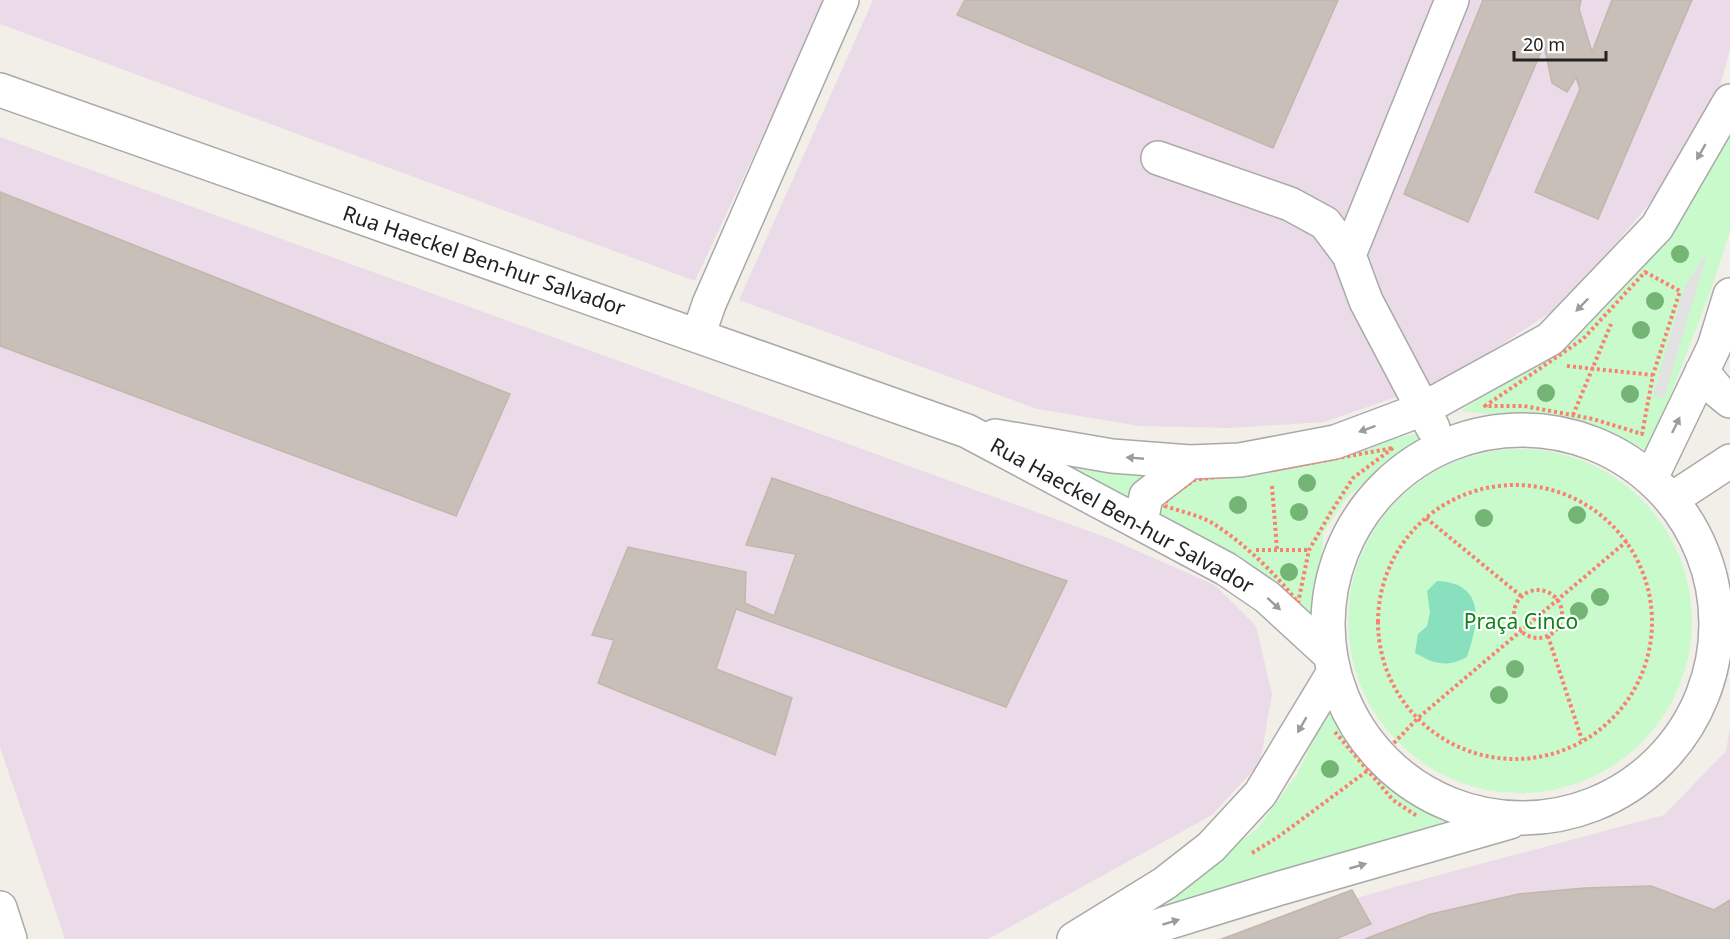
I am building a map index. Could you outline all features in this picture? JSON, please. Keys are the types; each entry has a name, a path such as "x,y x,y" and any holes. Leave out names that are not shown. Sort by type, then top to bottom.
{"street":[{"path":"698,336 709,304 842,0"},
{"path":"1349,255 1452,0"},
{"name":"Rua Haeckel Ben-hur Salvador","path":"0,90 967,431 1226,569 1262,594 1330,664"},
{"name":"Rua Haeckel Ben-hur Salvador","path":"967,431 1112,456 1190,462 1240,460 1335,442 1423,409 1550,339 1657,227 1730,101"},
{"path":"1158,158 1290,204 1325,223 1349,255 1366,301 1442,445"},
{"path":"1661,488 1715,357 1730,295"},
{"path":"1715,357 1719,393 1730,401"},
{"path":"1115,939 1277,889 1519,819 1575,812 1627,789 1669,751 1700,704 1723,652 1723,603 1701,545 1661,488 1606,448 1556,432 1503,431 1461,438 1426,452 1389,481 1350,531 1329,590 1330,664 1374,764 1456,809 1519,819"},
{"path":"1661,488 1730,461"},
{"path":"1141,523 1146,495 1190,462"},
{"path":"1074,939 1165,883 1211,847 1260,794 1330,664"},
{"path":"0,908 10,939"}],"path":[{"path":"1645,272 1680,291 1653,375 1642,434 1574,415 1524,406 1485,406 1545,364 1582,339 1645,272"},
{"path":"1574,415 1623,296"},
{"path":"1545,364 1653,375"},
{"path":"1393,448 1353,478 1309,550 1298,603 1289,591 1247,551 1216,525 1165,506 1167,499 1194,480 1271,470 1393,448"},
{"path":"1271,470 1277,549"},
{"path":"1517,484 1560,491 1601,513 1627,541 1650,591 1653,638 1640,682 1612,721 1573,747 1528,759 1481,756 1438,737 1406,707 1384,668 1377,625 1383,582 1402,542 1433,510 1472,490 1517,484"},
{"path":"1426,518 1521,597"},
{"path":"1249,854 1278,837 1374,764 1418,718 1627,541"},
{"path":"1247,551 1309,550"},
{"path":"1533,590 1542,590 1557,599 1561,605 1562,621 1558,629 1538,639 1530,638 1519,631 1513,614 1514,606 1521,597 1533,590"},
{"path":"1548,636 1582,740"},
{"path":"1330,725 1374,764 1393,800 1419,817 1408,820"}],"shaded area":[{"path":"0,0 826,0 695,281 0,24"},
{"path":"873,0 1730,0 1730,49 1719,91 1664,186 1569,300 1449,379 1324,422 1230,428 1139,426 1037,409 739,300"},
{"path":"0,137 1108,538 1215,585 1256,626 1272,694 1260,763 1212,815 988,939 65,939 0,747"},
{"path":"1708,251 1664,398 1653,395 1684,288"},
{"path":"1730,728 1730,939 1216,939 1402,885 1664,815 1726,751"}],"green space":[{"path":"1730,137 1730,231 1711,290 1649,451 1587,425 1461,411 1570,338 1633,274"},
{"path":"1428,431 1348,496 1323,533 1322,637 1149,513 1169,483 1292,462"},
{"name":"Praça Cinco","path":"1520,449 1554,452 1586,462 1616,478 1642,499 1663,525 1679,555 1689,587 1692,621 1689,655 1679,687 1663,717 1642,743 1616,764 1586,780 1554,790 1520,793 1486,790 1454,780 1424,764 1398,743 1377,717 1361,687 1351,655 1348,621 1351,587 1361,555 1377,525 1398,499 1424,478 1454,462 1486,452"},
{"path":"1028,453 1150,477 1126,503"},
{"path":"1437,581 1453,583 1464,589 1471,597 1475,607 1476,619 1467,657 1453,663 1435,662 1415,653 1418,634 1427,626 1430,613 1427,591"},
{"path":"1331,703 1369,760 1408,800 1459,820 1152,908 1258,828 1297,774"}],"building":[{"path":"965,0 1338,0 1273,148 957,15"},
{"path":"1483,0 1581,0 1579,9 1592,52 1612,0 1692,0 1598,219 1535,192 1580,89 1576,77 1567,92 1552,83 1544,45 1468,222 1404,194"},
{"path":"0,192 510,394 456,516 0,346"},
{"path":"772,478 1067,581 1006,707 736,609 716,669 792,698 775,755 598,683 614,640 592,635 628,547 746,572 745,603 774,616 796,554 746,545"},
{"path":"1651,886 1714,910 1730,900 1730,939 1365,939 1431,914 1519,894 1585,888"},
{"path":"1352,890 1371,924 1336,939 1222,939"}]}
